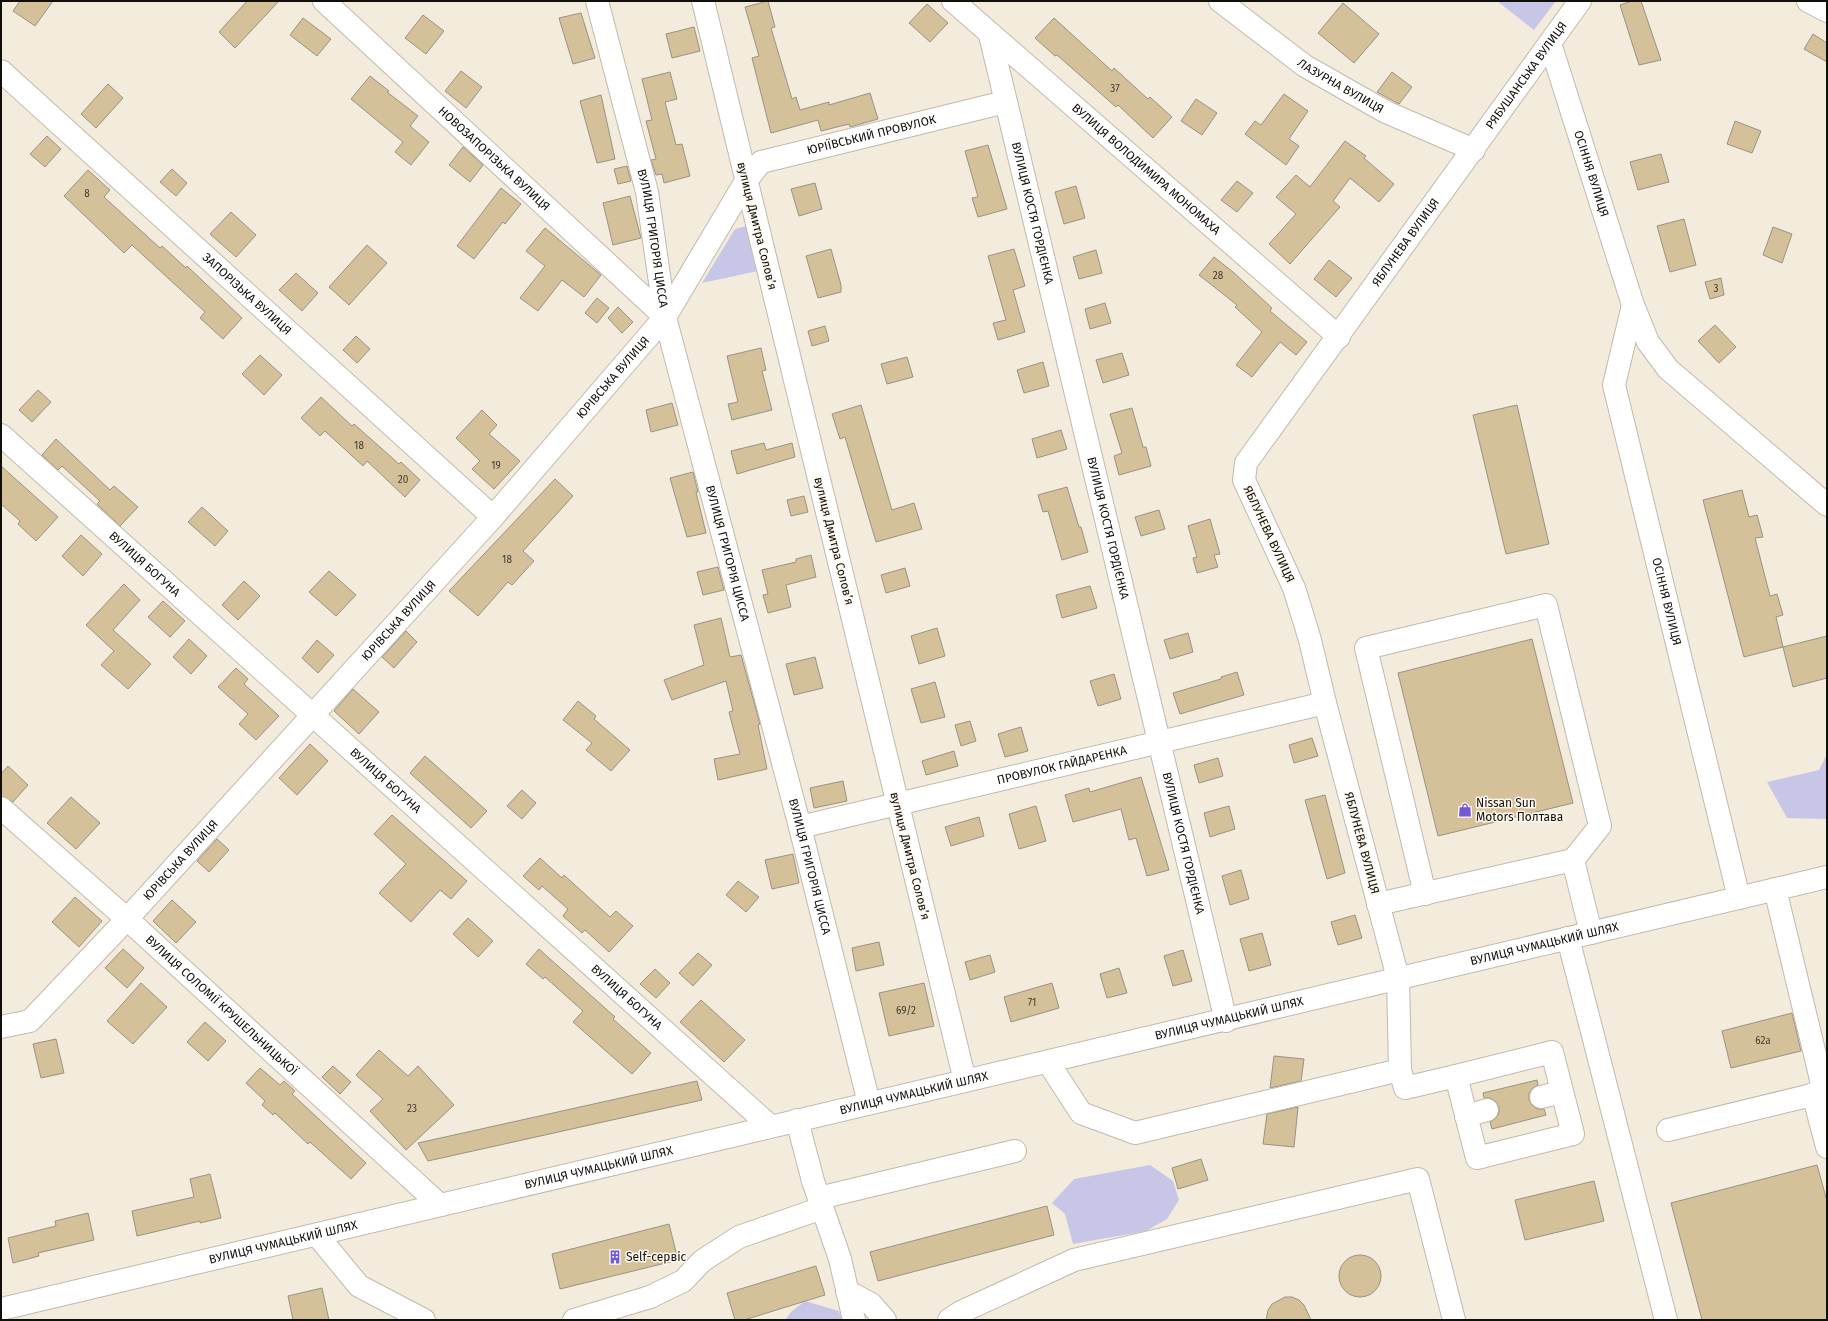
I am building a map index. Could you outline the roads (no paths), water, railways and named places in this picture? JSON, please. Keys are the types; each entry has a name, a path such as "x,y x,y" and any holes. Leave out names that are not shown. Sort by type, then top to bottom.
{"street":[{"name":"НОВОЗАПОРІЗЬКА ВУЛИЦЯ","path":"324,1 665,317"},
{"name":"ВУЛИЦЯ ГРИГОРІЯ ЦИССА","path":"597,1 647,192 665,317 800,827 869,1103"},
{"name":"вулиця Дмитра Соловʼя","path":"703,1 965,1081"},
{"name":"ВУЛИЦЯ ВОЛОДИМИРА МОНОМАХА","path":"953,1 990,35 1339,337"},
{"name":"ЛАЗУРНА ВУЛИЦЯ","path":"1220,1 1305,66 1386,112 1474,150"},
{"name":"РЯБУШАНСЬКА ВУЛИЦЯ","path":"1474,150 1580,1"},
{"path":"1808,1 1827,11"},
{"name":"ВУЛИЦЯ КОСТЯ ГОРДІЄНКА","path":"990,35 1226,1021"},
{"name":"ОСІННЯ ВУЛИЦЯ","path":"1550,43 1633,305 1648,342 1668,369 1827,505"},
{"name":"ЗАПОРІЗЬКА ВУЛИЦЯ","path":"1,71 493,517"},
{"name":"ЮРІЇВСЬКИЙ ПРОВУЛОК","path":"665,317 746,181 761,162 1005,102"},
{"name":"ЯБЛУНЕВА ВУЛИЦЯ","path":"1456,1076 1405,1088 1400,1070 1398,978 1325,703 1310,640 1294,588 1244,480 1246,464 1474,150"},
{"name":"ОСІННЯ ВУЛИЦЯ","path":"1633,305 1614,385 1739,898"},
{"name":"ЮРІВСЬКА ВУЛИЦЯ","path":"1,1027 30,1021 127,919 493,517 665,317"},
{"name":"ВУЛИЦЯ БОГУНА","path":"1,436 770,1126"},
{"path":"1378,904 1425,894 1573,860 1600,826 1546,605 1366,648 1425,894"},
{"name":"ПРОВУЛОК ГАЙДАРЕНКА","path":"800,827 1325,703"},
{"name":"ВУЛИЦЯ СОЛОМІЇ КРУШЕЛЬНИЦЬКОЇ","path":"1,808 127,919 440,1205"},
{"path":"1573,860 1591,933"},
{"name":"ВУЛИЦЯ ЧУМАЦЬКИЙ ШЛЯХ","path":"1,1309 770,1126 1226,1021 1398,978 1827,877"},
{"path":"1668,1130 1824,1092 1775,890"},
{"path":"1568,938 1666,1320"},
{"path":"1552,1052 1562,1092 1573,1134 1477,1158 1456,1076 1552,1052"},
{"path":"1048,1062 1080,1113 1135,1133 1400,1070"},
{"path":"1541,1097 1562,1092"},
{"path":"1813,1094 1827,1147"},
{"path":"1466,1116 1487,1110"},
{"path":"797,1120 820,1203 840,1259 854,1320"},
{"path":"574,1320 650,1297 683,1281 702,1261 739,1237 820,1203 1016,1151"},
{"path":"949,1320 961,1312 1074,1260 1418,1179 1454,1320"},
{"path":"317,1235 359,1286 424,1320"},
{"path":"847,1291 871,1304 885,1320"}],"place":[{"name":"Nissan Sun Motors Полтава","path":"1465,810"},
{"name":"Self-сервіс","path":"615,1257"}]}
